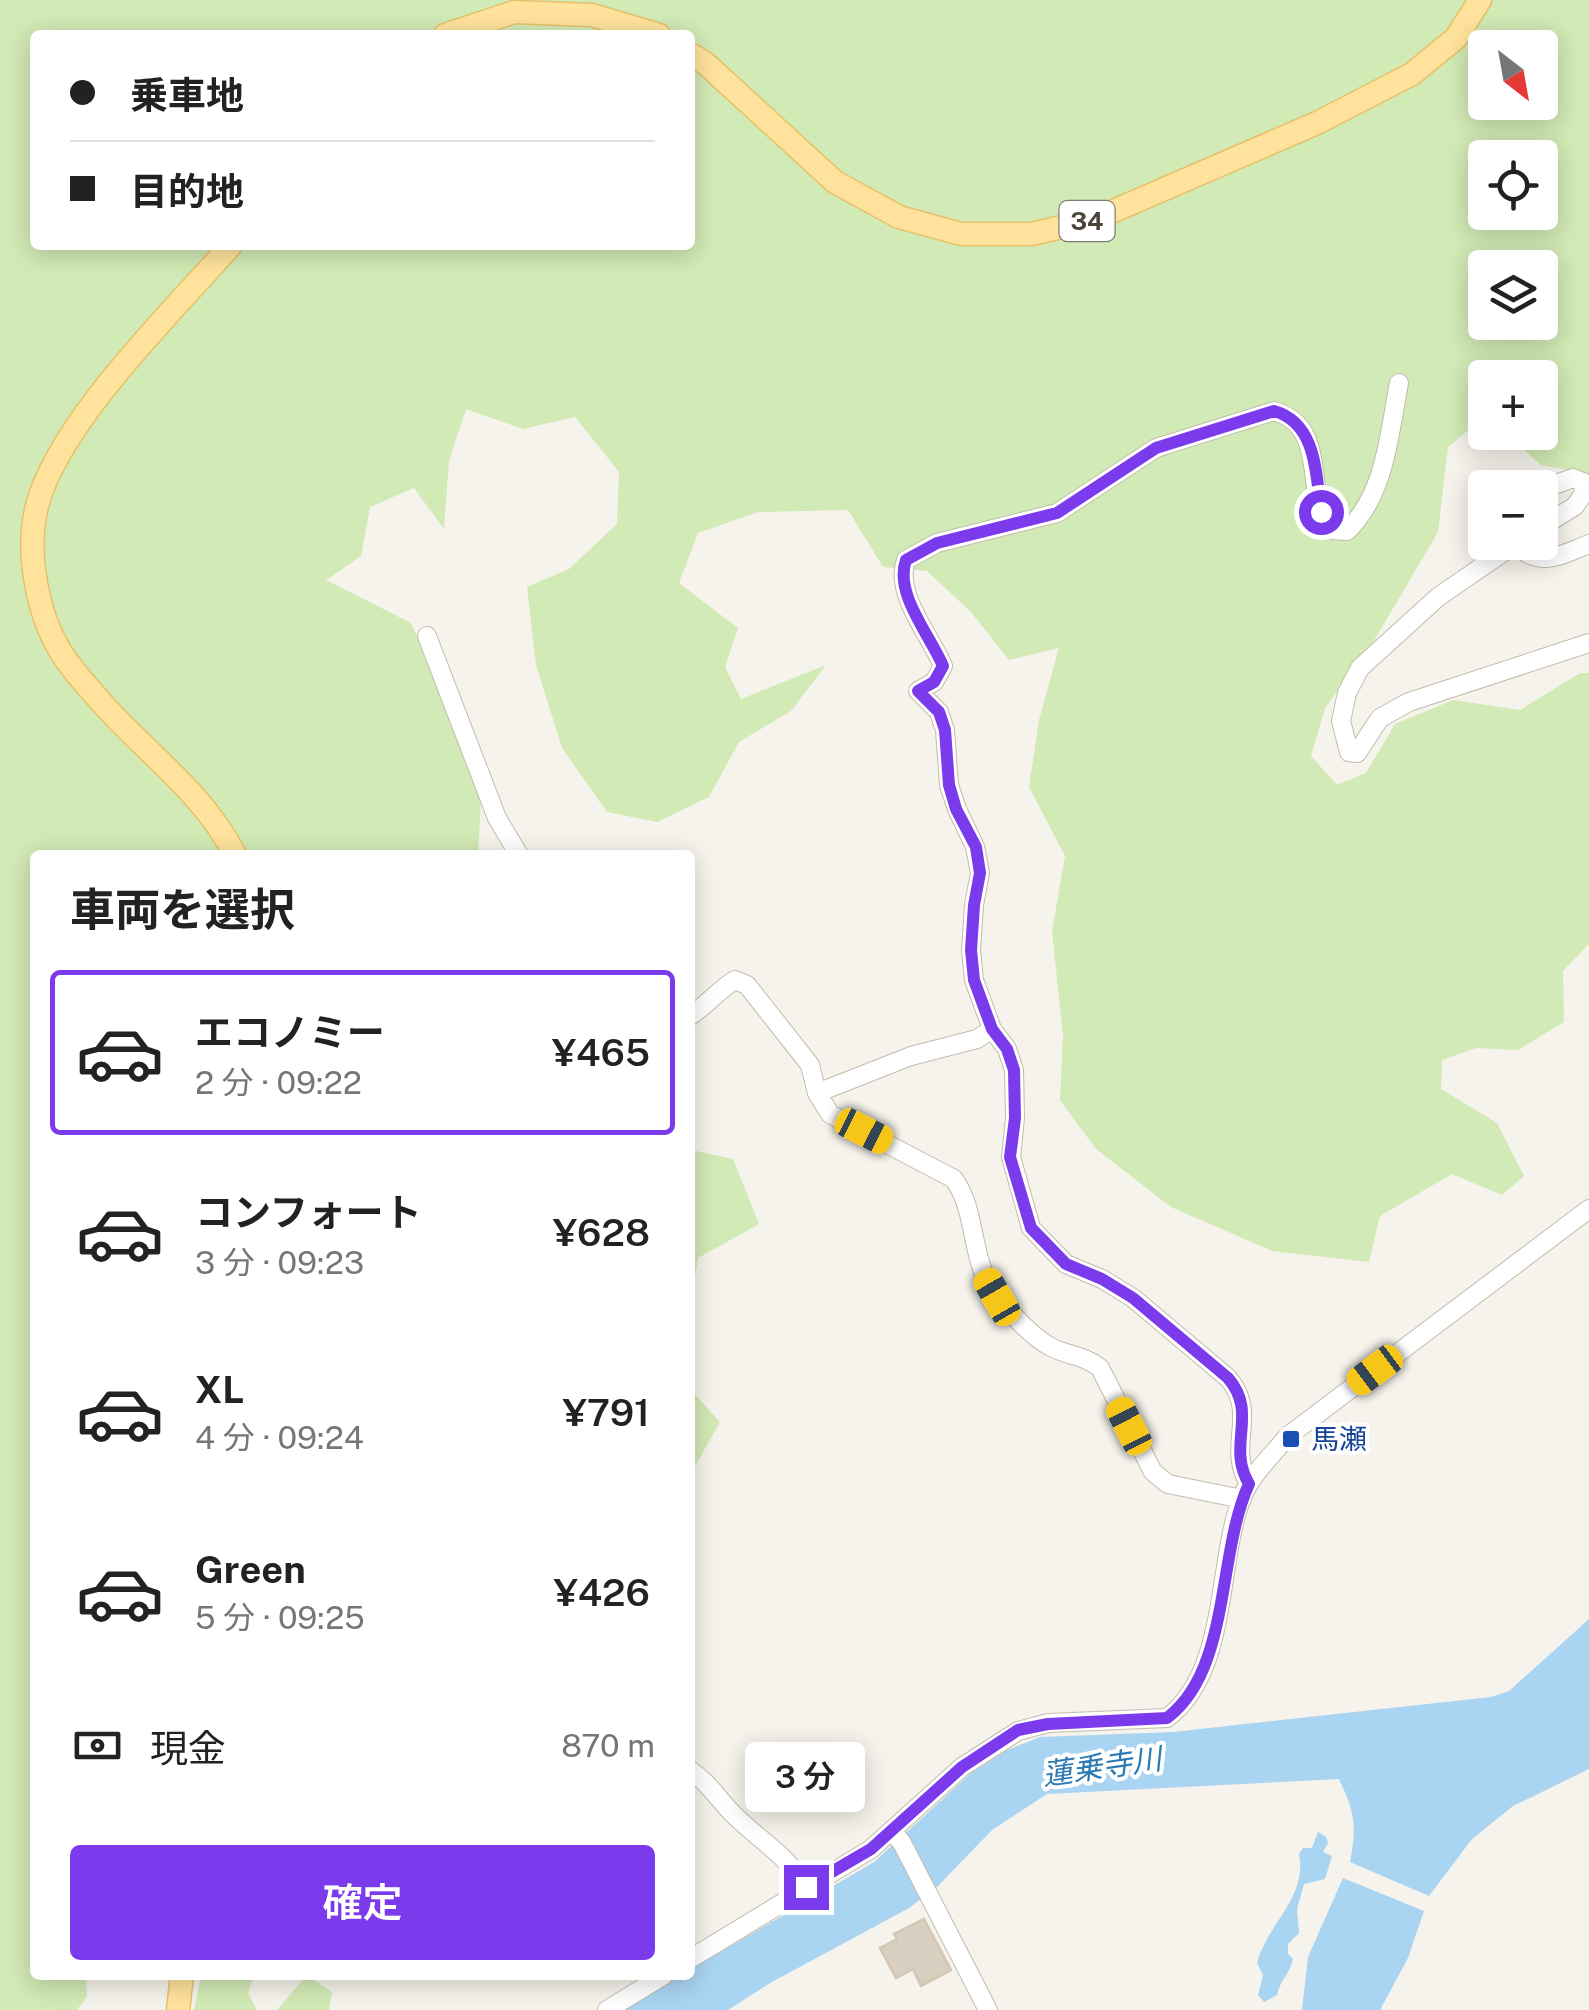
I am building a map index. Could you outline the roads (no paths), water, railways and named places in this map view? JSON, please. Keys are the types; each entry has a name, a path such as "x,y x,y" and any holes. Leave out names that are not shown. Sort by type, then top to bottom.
{"main road":[{"name":"34","path":"695,57 835,182 899,217 961,234 1032,234 1095,219 1318,123 1412,74 1456,38 1480,0"},
{"path":"460,30 514,12 592,14 643,30"},
{"path":"227,250 108,385 62,450 37,506 32,556 44,613 64,657 103,704 184,784 233,850"},
{"path":"178,2010 181,1980"}],"street":[{"path":"1245,1491 1238,1451 1244,1414 1241,1392 1133,1298 1066,1264 1031,1228 1010,1157 1015,1118 1014,1070 1007,1049 992,1029 974,980 971,950 980,873 976,847 956,809 949,785 945,730 939,712 918,691 934,682 943,666 906,592 902,572 906,560 937,543 1057,513 1156,448 1274,411 1286,414 1301,428 1313,452 1321,512 1334,530 1348,531 1363,516 1377,488 1400,383"},
{"path":"1558,484 1574,478 1583,482 1584,494 1575,506 1558,517"},
{"path":"1558,555 1589,544"},
{"path":"1492,560 1438,597 1360,668 1347,694 1341,721 1349,752 1356,754 1380,718 1409,702 1589,643"},
{"path":"427,636 496,818 516,850"},
{"path":"695,1013 715,992 734,980 747,986 810,1065 817,1093 830,1114 954,1179 966,1196 984,1274 997,1297 1051,1347 1087,1357 1100,1368 1152,1472 1168,1484 1245,1491"},
{"path":"817,1093 911,1056 977,1039 992,1029"},
{"path":"695,1956 871,1849 898,1838 962,1767 1018,1730 1048,1724 1167,1718 1182,1707 1198,1680 1216,1629 1230,1540 1245,1491 1288,1436 1589,1209"},
{"path":"695,1774 716,1790 737,1818 797,1870 806,1887"},
{"path":"898,1838 988,2010"},
{"path":"607,2010 656,1980"}],"water":[{"name":"蓮乗寺川","path":"1589,1619 1589,1769 1513,1806 1472,1839 1429,1896 1350,1862 1353,1819 1339,1779 1047,1794 992,1830 938,1886 909,1908 728,2010 622,2010 673,1980 695,1980 695,1967 874,1862 970,1774 1007,1750 1040,1737 1173,1732 1491,1697 1509,1691"},
{"path":"1318,1832 1328,1843 1323,1852 1332,1856 1325,1879 1304,1884 1297,1909 1299,1933 1288,1944 1292,1964 1277,1995 1264,2002 1258,1995 1263,1975 1257,1963 1298,1884 1299,1854 1303,1848 1312,1848"},
{"path":"1343,1878 1424,1911 1408,1958 1380,2010 1302,2010 1308,1957"}],"place":[{"name":"馬瀬","path":"1291,1439"}]}
